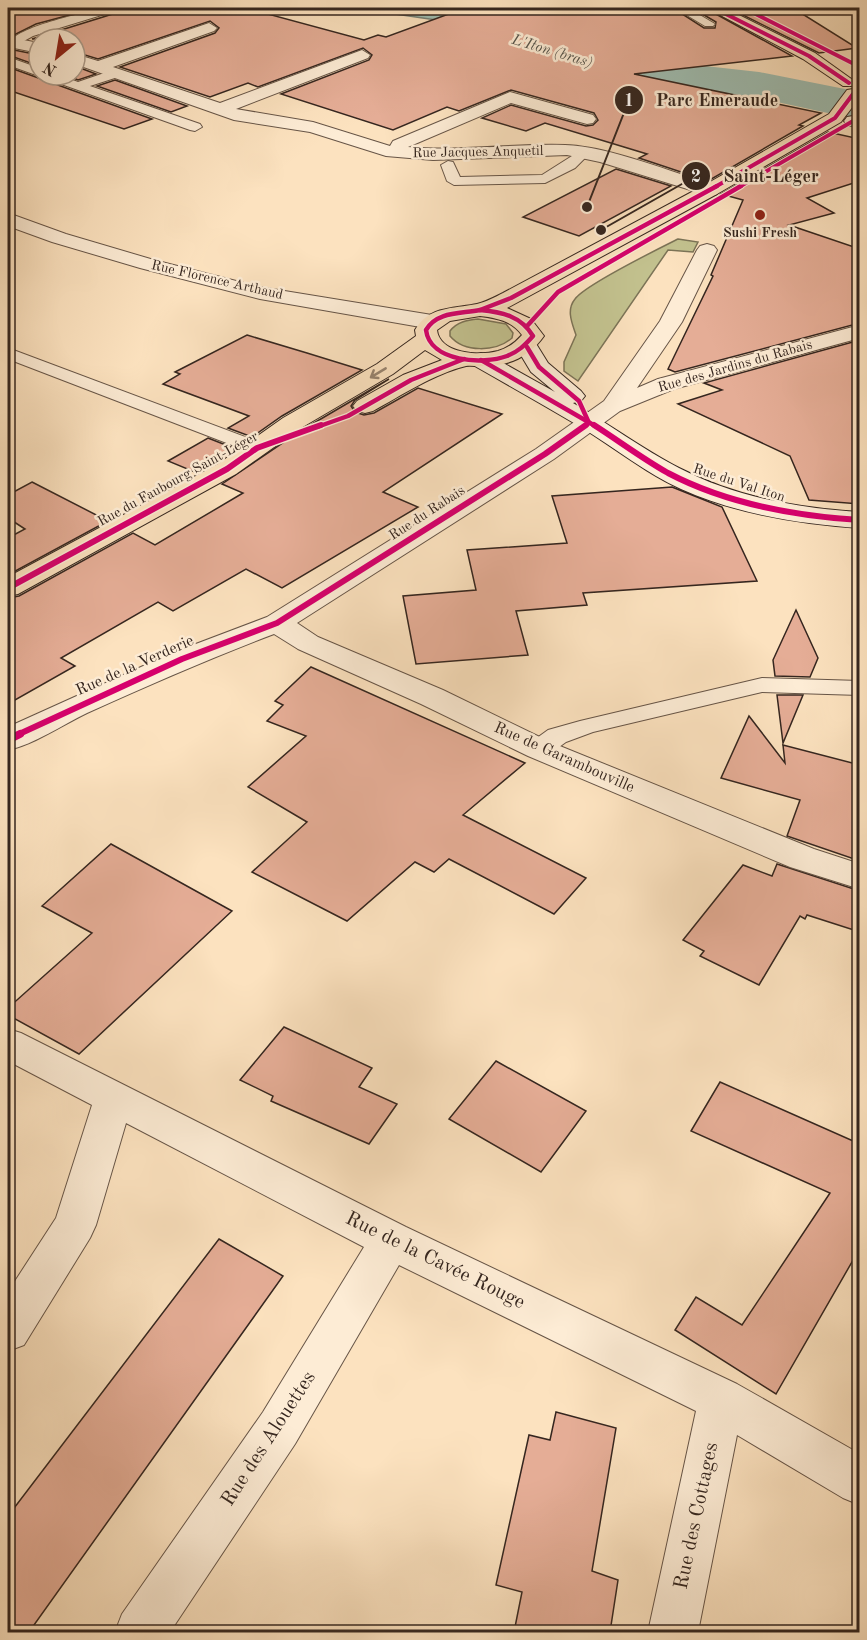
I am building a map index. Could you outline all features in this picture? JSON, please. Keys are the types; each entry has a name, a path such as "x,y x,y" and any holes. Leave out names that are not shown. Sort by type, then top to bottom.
{"main road":[{"path":"714,8 808,56 854,91 852,119"},
{"path":"744,8 860,67"},
{"path":"480,310 511,298 710,190 852,119"},
{"path":"480,310 500,312 516,318 527,336 558,292 852,119"},
{"name":"Rue du Faubourg Saint-Léger","path":"8,588 226,469 292,423 385,369 444,315 480,310"},
{"path":"429,331 433,348 446,355 472,359"},
{"name":"Rue du Faubourg Saint-Léger","path":"257,448 348,416 411,380 472,359 516,354 527,336"}],"street":[{"path":"100,66 209,28"},
{"path":"9,43 27,46"},
{"path":"221,109 362,56"},
{"name":"Rue Jacques Anquetil","path":"87,62 240,116 313,127 386,151 433,155 567,150 603,157 710,190"},
{"path":"397,152 399,145 510,97 587,119"},
{"name":"Rue Florence Arthaud","path":"8,219 59,238 147,264 260,293 323,302 429,331"},
{"name":"Rue du Rabais","path":"277,623 486,492 612,406 671,322 707,250"},
{"name":"Rue des Jardins du Rabais","path":"612,406 666,384 860,331"},
{"name":"Rue du Val Iton","path":"527,336 539,367 579,401 590,423"},
{"name":"Rue du Val Iton","path":"472,359 590,423 669,473 723,495 800,515 860,520"},
{"name":"Rue de la Verderie","path":"8,740 48,719 182,659 277,623"},
{"name":"Rue de Garambouville","path":"277,623 309,643 432,697 539,749 802,858 860,877"},
{"name":"Rue de la Cavée Rouge","path":"8,1044 391,1240 721,1400 860,1481"},
{"path":"8,1330 75,1225 114,1098"},
{"name":"Rue des Alouettes","path":"140,1632 279,1428 391,1240"},
{"name":"Rue des Cottages","path":"673,1632 721,1400"}],"lane":[{"path":"9,43 29,33 114,8"},
{"path":"681,8 709,24"},
{"path":"8,61 27,68"},
{"path":"87,83 117,73"},
{"path":"81,87 195,127"},
{"path":"448,165 454,181 545,179 570,165 583,153"},
{"path":"8,353 257,448"},
{"path":"539,749 557,736 588,726 762,685 860,688"}],"shaded area":[{"path":"354,8 435,8 474,13 667,64 820,88 818,103 805,102 770,92 721,85 664,84 457,23"},
{"path":"678,239 698,242 693,252 668,250 578,381 564,371 564,362 576,335 570,312 575,299 607,276"},
{"path":"478,319 506,324 513,333 512,338 498,346 480,349 456,342 450,336 450,331 456,325"}],"building":[{"path":"8,8 96,8 27,27 8,38"},
{"path":"122,8 246,8 364,40 378,35 386,37 465,8 673,8 704,28 715,28 716,22 692,8 705,8 792,56 634,74 821,113 799,125 803,126 708,181 639,158 647,154 545,123 526,131 482,118 511,105 586,126 593,125 598,120 594,113 511,90 459,111 447,107 393,130 281,94 369,60 372,55 363,48 258,87 248,83 210,97 120,67 215,33 219,28 210,21 98,59 87,56 87,27 71,27 119,12"},
{"path":"729,8 793,8 857,48 819,53"},
{"path":"14,50 27,53 27,62 8,55 8,52"},
{"path":"8,67 27,74 27,87 63,87 152,119 124,129 8,90"},
{"path":"87,71 96,74 87,77"},
{"path":"115,80 187,106 171,112 97,86"},
{"path":"828,132 860,139 860,181 807,198 834,213 789,225 860,249 860,323 675,372 668,369 713,276 711,275 743,200 721,194"},
{"path":"616,169 671,186 579,236 523,217"},
{"path":"247,335 362,370 282,416 252,437 228,428 249,416 163,384 180,374 175,372"},
{"path":"860,340 860,504 809,500 790,456 678,404 722,390 704,383"},
{"path":"389,379 355,400 351,406 355,412 364,415 374,413 418,388 502,414 383,492 418,507 282,588 246,569 173,611 158,602 61,658 75,666 8,704 8,598 19,596 133,533 155,545 243,493 222,484 302,430"},
{"path":"208,438 236,449 197,473 168,461"},
{"path":"32,482 108,521 8,575 8,538 25,529 8,518 8,495"},
{"path":"672,487 722,507 757,581 583,593 587,605 516,611 528,655 416,664 403,596 476,590 467,550 567,543 552,496"},
{"path":"796,610 818,658 810,677 775,676 773,660"},
{"path":"311,667 525,763 463,815 586,878 554,914 449,859 434,872 415,862 347,921 252,872 307,822 248,787 306,736 267,721 283,705 275,701"},
{"path":"777,695 803,695 783,743"},
{"path":"749,716 785,763 783,745 860,765 860,861 787,836 800,800 721,778"},
{"path":"111,844 232,911 79,1054 8,1015 8,1008 92,933 42,906"},
{"path":"777,864 860,891 860,932 807,915 805,919 800,916 759,985 700,956 704,951 683,940 743,865 772,876"},
{"path":"284,1027 372,1068 359,1087 397,1104 369,1144 271,1101 273,1096 240,1080"},
{"path":"496,1061 586,1111 541,1172 449,1119"},
{"path":"720,1082 860,1144 860,1248 776,1394 675,1330 696,1297 742,1325 830,1193 691,1131"},
{"path":"219,1239 283,1276 29,1632 8,1632 8,1516"},
{"path":"556,1412 616,1428 592,1571 618,1580 610,1632 514,1632 522,1592 496,1585 529,1435 550,1440"}],"waterway":[{"name":"L'Iton (bras)","path":"696,78 759,85 860,106"}],"cycle path":[{"path":"714,8 809,56 849,83"},
{"path":"744,8 860,67"},
{"path":"480,310 518,319 524,323 533,336 522,349 488,360 450,355 436,349 427,340 426,330 435,319 450,314 484,309 511,298 710,190 835,118 853,94"},
{"path":"528,325 558,292 860,117"},
{"path":"527,347 539,367 579,401 589,423"},
{"path":"8,588 227,469 257,448 348,416 411,380 464,359"},
{"path":"481,360 592,424 659,468 690,484 737,501 762,507 812,516 860,520"},
{"path":"8,740 48,719 182,659 277,623 545,454 589,423"}],"place":[{"name":"Parc Emeraude","path":"587,207"},
{"name":"Sushi Fresh","path":"760,215"},
{"name":"Saint-Léger","path":"601,230"}]}
